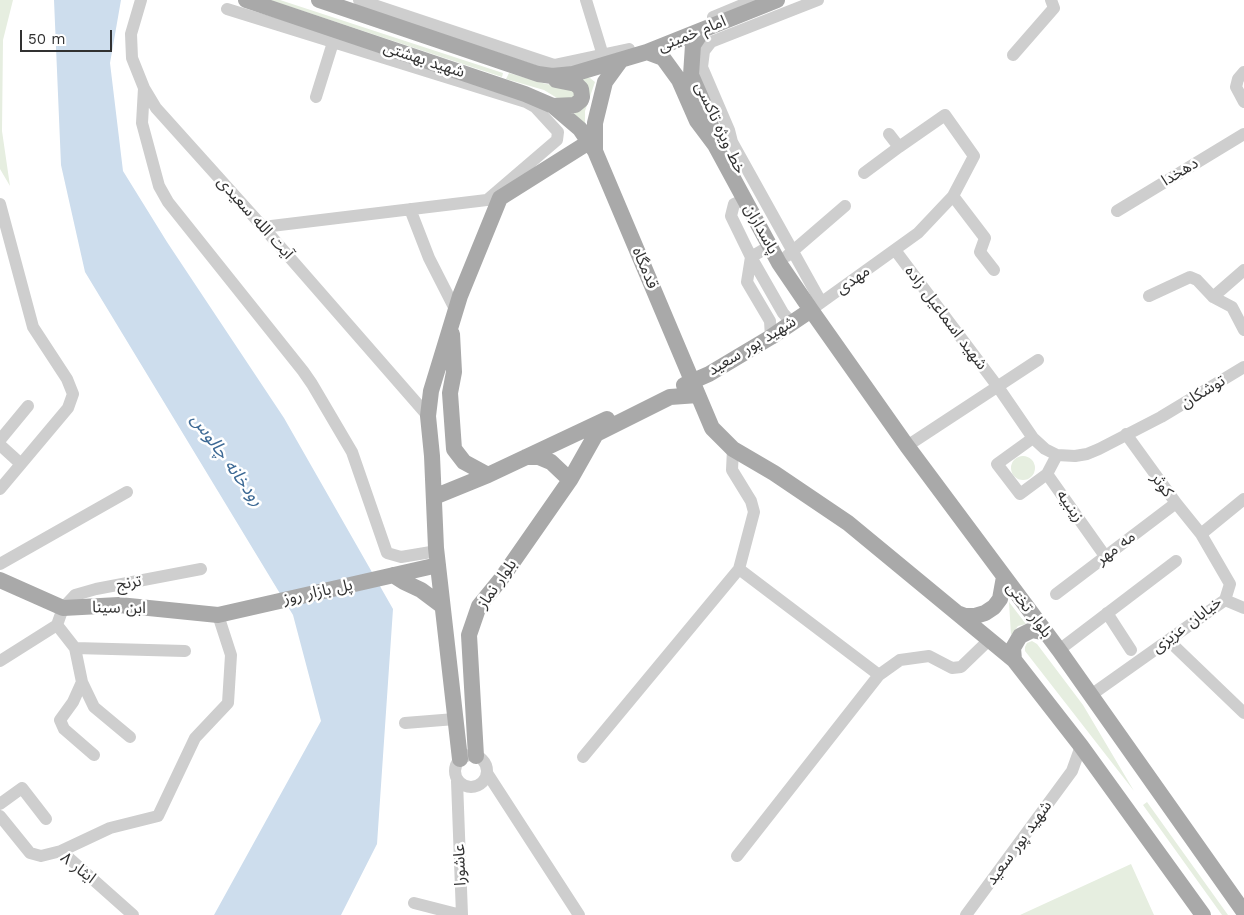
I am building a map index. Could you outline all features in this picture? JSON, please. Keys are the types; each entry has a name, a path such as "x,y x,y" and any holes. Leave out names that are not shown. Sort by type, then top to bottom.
{"main road":[{"name":"شهید بهشتی","path":"246,0 335,37 525,94 552,106 580,129 592,146"},
{"name":"شهید بهشتی","path":"319,0 538,74 552,76 574,74 610,60"},
{"name":"امام خمینی","path":"610,60 647,52 775,0"},
{"path":"703,30 693,45 691,75 709,116 715,145"},
{"path":"647,52 662,58 674,73 697,121 715,145"},
{"path":"468,758 454,719 441,605 428,416 431,391 460,296 494,199 592,146 595,124 610,60"},
{"path":"538,74 576,84 581,89 581,100 575,106 552,106"},
{"name":"پاسداران","path":"715,145 779,263 816,306"},
{"name":"قدمگاه","path":"592,146 695,388"},
{"name":"شهید پور سعید","path":"434,497 488,475 619,413 695,388 709,374 771,338 816,306"},
{"name":"بلوار تختی","path":"816,306 907,446 1059,650 1244,912"},
{"path":"454,316 454,372 450,392 454,449 464,462 488,475"},
{"path":"695,388 712,428 733,449 774,473 848,523 1014,660 1081,746 1203,915"},
{"name":"بلوار نماز","path":"468,758 469,635 479,606 507,571 570,480 596,434 670,397 695,388"},
{"path":"526,457 539,457 551,462 570,480"},
{"path":"393,575 437,558"},
{"path":"393,575 420,590 441,605"},
{"name":"پل بازار روز","path":"243,608 393,575"},
{"path":"955,612 965,616 975,616 990,610 1000,598 1004,577"},
{"name":"ابن سینا","path":"0,580 63,608 119,605 218,615 243,608"},
{"path":"1014,660 1013,648 1020,636 1032,630 1046,633"}],"street":[{"name":"آیت الله سعیدی","path":"141,0 131,34 132,58 144,88 156,108 428,416"},
{"path":"359,0 554,65 610,60 754,0"},
{"path":"586,0 610,60"},
{"name":"خط ویژه تاکسی","path":"759,225 761,209 723,142 716,116 696,75 698,47 707,36 797,0"},
{"path":"816,306 792,252 732,142 729,130 702,67 704,51 710,42 818,0"},
{"path":"1013,55 1054,8 1051,0"},
{"path":"227,9 335,37 526,102 534,107 558,132 557,140 494,199 263,227"},
{"path":"316,97 335,37"},
{"path":"1244,72 1238,79 1236,87 1244,102"},
{"path":"144,88 142,122 159,186 168,202 312,384 352,452 387,553 401,558 437,558"},
{"name":"مهدی","path":"816,306 918,232 954,196 974,156 945,115 898,147"},
{"path":"864,173 898,147 889,134"},
{"name":"دهخدا","path":"1117,211 1244,134"},
{"path":"954,196 985,238 980,252 994,270"},
{"path":"746,202 741,201 734,204 731,216 751,257 783,313 792,323"},
{"path":"0,204 33,327 67,379 73,394 68,408 0,489"},
{"path":"779,263 845,206"},
{"path":"410,209 454,316"},
{"path":"751,257 770,246"},
{"name":"شهید اسماعیل زاده","path":"895,250 998,387 1033,438 1057,455"},
{"path":"751,257 747,282 770,321 771,338"},
{"path":"1213,298 1244,270"},
{"path":"1149,296 1190,277 1197,280 1213,298 1232,307 1244,330"},
{"path":"907,446 1038,360"},
{"name":"توشکان","path":"1126,434 1161,417 1244,367"},
{"path":"0,440 28,406"},
{"path":"1057,455 1075,456 1087,454 1126,434"},
{"name":"کوثر","path":"1126,434 1176,504 1201,534"},
{"path":"1033,438 997,464 1020,494 1047,474"},
{"path":"0,445 21,464"},
{"path":"583,757 739,569 754,512 751,501 732,470 733,449"},
{"name":"زینبیه","path":"1057,455 1047,474 1105,556"},
{"path":"0,564 126,492"},
{"path":"1201,534 1244,499"},
{"name":"مه مهر","path":"1056,594 1176,504"},
{"name":"خیابان عزیزی","path":"1091,695 1225,600 1230,584 1201,534"},
{"path":"1059,650 1176,561"},
{"name":"ترنج","path":"63,608 75,596 96,589 201,569"},
{"path":"739,569 879,674"},
{"path":"1225,600 1244,608"},
{"path":"0,661 57,625 63,608"},
{"path":"1107,613 1131,650"},
{"path":"61,851 110,828 158,816 194,738 228,703 231,655 218,615"},
{"path":"57,625 75,648 82,682 94,707 130,737"},
{"path":"737,856 879,674 900,660 929,656 952,668 961,667 990,640"},
{"path":"1169,640 1244,713"},
{"path":"75,648 184,651"},
{"path":"82,682 73,702 60,720 64,729 94,755"},
{"path":"405,723 454,719"},
{"name":"شهید پور سعید","path":"967,915 1072,771 1081,746"},
{"path":"505,800 476,787 463,786 457,781 454,773 457,762 468,758 484,762 487,773 505,800 579,915"},
{"path":"1072,771 1084,768 1099,771"},
{"path":"459,815 465,798 486,778 487,773"},
{"name":"عاشورا","path":"457,781 461,915"},
{"path":"0,804 22,788 46,819"},
{"name":"ایثار ۸","path":"0,816 30,853 41,856 61,851 133,915"},
{"path":"414,903 461,915"}],"shaded area":[{"path":"0,0 13,0 3,40 2,131 10,186 0,169"},
{"path":"270,0 280,0 503,73 502,77"},
{"path":"509,73 546,84 565,86 578,94 565,103 544,90 506,79"},
{"path":"575,78 590,78 595,82 585,111 585,122 588,131 573,112"},
{"path":"1023,456 1032,459 1035,468 1032,477 1023,480 1014,477 1011,468 1014,459"},
{"path":"1009,602 1026,624 1018,626 1011,635"},
{"path":"1032,641 1037,644 1083,705 1134,791 1025,651 1027,643"},
{"path":"1147,802 1228,915 1222,915 1143,805"},
{"path":"1131,864 1154,915 1020,915"}],"water":[{"name":"رودخانه چالوس","path":"54,0 121,0 110,63 123,171 167,242 284,418 393,609 377,844 341,915 214,915 321,721 293,615 85,272 61,165"}]}
